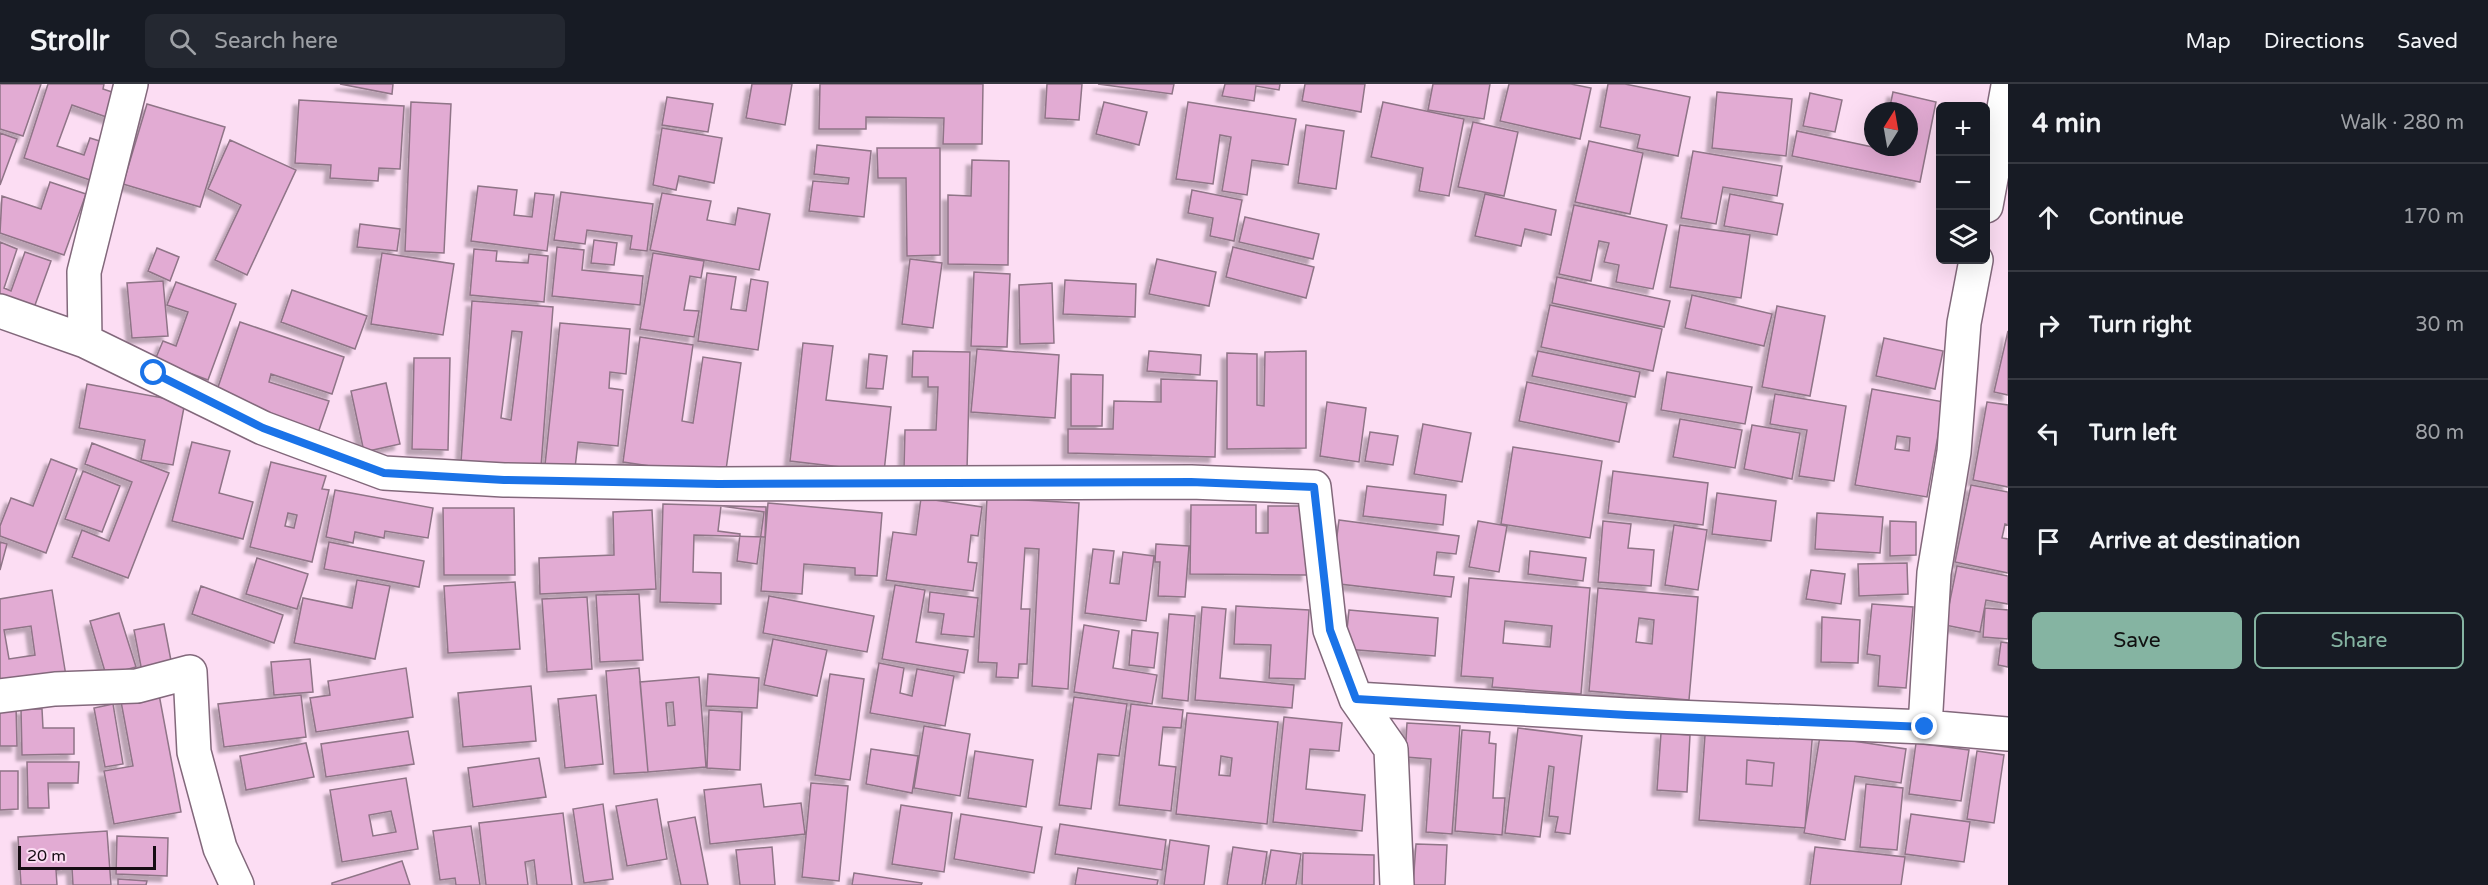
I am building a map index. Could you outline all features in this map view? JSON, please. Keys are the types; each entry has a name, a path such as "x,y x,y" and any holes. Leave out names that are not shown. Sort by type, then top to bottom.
{"street":[{"path":"85,341 84,272 131,84"},
{"path":"1990,184 2008,86"},
{"path":"1925,727 1934,573 1954,452 1964,323 1975,264"},
{"path":"0,311 85,341 263,428 384,473 504,480 718,484 1191,482 1314,487 1330,630 1356,699 1391,749 1397,885"},
{"path":"0,696 56,689 137,686 190,672 194,752 220,848 237,885"},
{"path":"1356,699 1627,715 1925,727 2008,734"}],"building":[{"path":"0,84 41,84 23,136 0,129"},
{"path":"48,84 104,84 103,89 124,96 115,120 72,105 57,146 84,155 90,138 109,144 96,182 24,158"},
{"path":"340,84 393,84 392,94"},
{"path":"752,84 792,84 785,125 746,118"},
{"path":"820,84 983,84 982,144 943,144 944,118 866,117 866,129 819,129"},
{"path":"1047,84 1082,84 1079,120 1045,118"},
{"path":"1098,84 1174,84 1172,94"},
{"path":"1225,84 1280,84 1279,90 1256,86 1254,101 1222,96"},
{"path":"1305,84 1365,84 1361,112 1302,101"},
{"path":"1433,84 1490,84 1484,119 1428,110"},
{"path":"1509,84 1571,84 1591,88 1580,139 1500,121"},
{"path":"1608,84 1625,84 1690,97 1678,156 1637,148 1640,135 1600,127"},
{"path":"1717,92 1792,99 1786,156 1712,148"},
{"path":"1893,92 1936,102 1920,182 1792,156 1797,131 1864,145 1864,156 1918,156 1918,102 1891,102"},
{"path":"1810,93 1842,100 1835,132 1803,126"},
{"path":"667,97 713,104 708,132 662,125"},
{"path":"299,100 404,106 400,169 379,168 378,181 330,178 331,165 295,163"},
{"path":"411,102 451,104 444,253 405,251"},
{"path":"1104,102 1147,112 1139,145 1096,134"},
{"path":"1188,102 1296,119 1288,165 1252,160 1247,195 1222,191 1231,137 1220,135 1213,184 1176,179"},
{"path":"1383,102 1464,119 1449,196 1419,191 1423,168 1371,157"},
{"path":"147,104 225,127 200,207 123,184"},
{"path":"1473,122 1518,132 1504,196 1458,187"},
{"path":"1306,125 1344,131 1336,189 1298,183"},
{"path":"662,128 722,138 714,183 679,176 676,190 653,185"},
{"path":"0,133 17,139 0,185"},
{"path":"230,140 296,170 247,275 215,260 241,205 208,189"},
{"path":"1589,141 1643,153 1630,214 1575,202"},
{"path":"817,145 871,151 864,217 809,211 813,181 848,184 849,178 814,174"},
{"path":"877,148 940,148 940,255 907,256 906,178 878,178"},
{"path":"1693,151 1782,166 1777,196 1723,187 1716,224 1681,218"},
{"path":"972,160 1009,161 1008,265 948,264 948,195 971,196"},
{"path":"50,182 86,194 64,255 0,233 2,196 41,209"},
{"path":"478,186 517,190 514,215 532,217 535,193 554,195 547,251 471,241"},
{"path":"1192,190 1242,200 1234,241 1210,236 1213,218 1188,213"},
{"path":"561,192 653,204 647,251 630,249 632,236 587,230 585,244 554,240"},
{"path":"662,193 711,201 707,220 735,225 738,208 770,214 759,270 650,250"},
{"path":"1485,194 1556,210 1551,235 1525,229 1521,246 1475,236"},
{"path":"1730,194 1783,204 1777,235 1724,226"},
{"path":"1574,205 1667,225 1653,289 1616,282 1619,265 1604,262 1609,243 1599,241 1591,281 1559,274"},
{"path":"1245,217 1319,234 1313,259 1239,242"},
{"path":"360,224 400,229 397,251 357,247"},
{"path":"1680,225 1750,235 1741,298 1670,287"},
{"path":"594,240 617,243 614,265 591,263"},
{"path":"0,242 17,249 4,288 11,291 25,252 51,261 31,316 0,305"},
{"path":"557,247 584,250 582,270 643,276 640,305 552,296"},
{"path":"1233,247 1314,267 1306,298 1226,277"},
{"path":"157,248 179,257 170,281 148,271"},
{"path":"474,249 497,251 496,261 528,263 529,254 548,256 544,302 470,295"},
{"path":"382,253 454,264 443,335 371,324"},
{"path":"653,253 704,261 701,278 690,276 684,310 699,311 694,337 640,329"},
{"path":"910,259 942,263 933,328 902,324"},
{"path":"1157,259 1216,272 1209,306 1149,294"},
{"path":"974,272 1010,274 1007,347 971,346"},
{"path":"707,273 736,277 731,309 746,311 751,279 768,282 758,350 698,341"},
{"path":"1557,277 1670,301 1664,327 1552,303"},
{"path":"1065,280 1136,284 1135,317 1063,314"},
{"path":"163,281 168,336 132,338 127,283"},
{"path":"176,282 236,304 208,380 155,360 163,341 176,346 188,312 167,305"},
{"path":"1052,283 1054,343 1020,344 1019,285"},
{"path":"292,290 367,316 355,349 281,322"},
{"path":"1692,295 1772,314 1764,346 1685,328"},
{"path":"472,301 553,307 541,467 461,462","holes":["512,331 522,332 511,420 501,418"]},
{"path":"1550,305 1662,329 1653,371 1541,347"},
{"path":"1777,306 1825,316 1810,396 1762,387"},
{"path":"240,322 344,357 332,394 271,374 269,382 329,401 318,433 214,399"},
{"path":"560,323 630,329 626,374 610,372 609,388 623,390 618,446 578,442 575,468 545,465"},
{"path":"2008,331 2008,395 1994,392"},
{"path":"640,337 693,345 682,421 693,423 703,357 741,363 725,477 623,462"},
{"path":"1884,338 1943,351 1935,389 1876,376"},
{"path":"803,343 833,346 826,400 891,407 884,472 790,461"},
{"path":"977,349 1059,355 1055,418 971,412"},
{"path":"913,351 970,352 967,470 904,469 905,430 936,430 938,387 928,387 928,377 912,377"},
{"path":"1149,351 1201,355 1200,375 1147,371"},
{"path":"1306,351 1306,448 1227,449 1227,353 1257,354 1257,405 1264,406 1265,352"},
{"path":"1538,351 1640,372 1635,397 1532,376"},
{"path":"869,354 887,356 883,389 866,388"},
{"path":"414,358 450,358 448,450 412,449"},
{"path":"1667,372 1752,387 1745,424 1661,410"},
{"path":"1071,374 1103,375 1102,426 1071,426"},
{"path":"1161,379 1217,381 1215,457 1068,453 1068,429 1113,429 1114,401 1161,402"},
{"path":"1527,382 1627,403 1619,442 1519,421"},
{"path":"386,383 400,444 364,452 351,391"},
{"path":"87,384 185,402 173,465 141,460 145,440 79,428"},
{"path":"1872,389 1944,402 1927,497 1855,485","holes":["1897,436 1910,438 1909,451 1895,449"]},
{"path":"1775,394 1846,406 1834,481 1799,476 1807,430 1770,424"},
{"path":"1327,402 1366,408 1359,462 1320,456"},
{"path":"1987,402 2008,405 2008,487 1973,480"},
{"path":"1680,419 1742,430 1735,468 1673,457"},
{"path":"1423,424 1471,433 1462,482 1414,474"},
{"path":"1752,425 1800,433 1792,479 1744,469"},
{"path":"1370,432 1398,436 1393,465 1365,461"},
{"path":"192,442 230,451 219,493 253,502 243,539 172,521"},
{"path":"92,443 169,473 128,578 72,557 82,530 109,541 132,482 85,464"},
{"path":"1513,447 1602,461 1590,538 1501,524"},
{"path":"51,459 77,469 46,553 0,536 0,526 11,498 33,506"},
{"path":"271,462 326,476 322,489 329,490 312,562 250,547","holes":["288,513 297,515 294,528 285,526"]},
{"path":"83,471 120,486 102,532 65,519"},
{"path":"1613,471 1708,483 1703,525 1608,513"},
{"path":"1971,485 2008,492 2008,525 2005,524 2002,538 2008,539 2008,573 1955,562"},
{"path":"1367,486 1446,495 1443,525 1363,516"},
{"path":"335,490 433,508 428,538 385,531 384,538 355,532 353,543 326,537"},
{"path":"1717,493 1776,501 1771,541 1712,534"},
{"path":"921,498 982,507 978,536 971,535 968,562 977,563 973,591 886,580 893,532 916,535"},
{"path":"987,498 1079,503 1068,689 1032,686 1039,549 1025,548 1021,609 1030,609 1027,664 1019,664 1018,678 996,677 997,663 978,662"},
{"path":"768,503 882,513 877,576 855,575 855,568 804,564 802,594 761,591"},
{"path":"663,504 766,507 765,537 694,535 693,572 721,573 721,604 660,602"},
{"path":"1191,505 1256,505 1256,533 1268,533 1268,506 1307,506 1307,575 1190,574"},
{"path":"721,506 764,512 757,564 737,561 740,534 718,531"},
{"path":"443,508 514,508 515,575 444,575"},
{"path":"652,510 656,589 540,594 539,558 614,555 613,512"},
{"path":"1817,513 1883,517 1880,553 1815,549"},
{"path":"1339,520 1459,536 1456,554 1437,552 1434,575 1454,577 1451,597 1331,583"},
{"path":"1478,521 1507,526 1499,572 1469,567"},
{"path":"1603,521 1631,524 1628,548 1654,550 1651,586 1598,582"},
{"path":"1890,521 1916,522 1916,555 1890,556"},
{"path":"1674,525 1707,530 1698,590 1665,585"},
{"path":"0,542 7,544 0,570"},
{"path":"329,542 424,561 419,587 324,569"},
{"path":"1156,544 1189,546 1185,597 1158,596 1160,562 1155,562"},
{"path":"1093,549 1114,551 1110,583 1119,584 1123,552 1154,556 1146,621 1085,613"},
{"path":"1530,551 1586,558 1583,581 1528,574"},
{"path":"257,558 308,574 297,609 246,594"},
{"path":"1907,563 1908,594 1859,596 1858,564"},
{"path":"1957,566 2008,576 2008,604 1986,600 1980,632 1945,625"},
{"path":"1811,570 1845,574 1841,604 1806,599"},
{"path":"1469,578 1590,588 1581,694 1492,687 1493,678 1461,676","holes":["1505,621 1552,626 1550,647 1503,643"]},
{"path":"357,580 390,586 375,659 294,643 303,598 352,608"},
{"path":"515,582 520,649 448,653 444,586"},
{"path":"895,585 925,590 916,642 968,650 964,673 882,659"},
{"path":"201,586 283,615 274,643 192,614"},
{"path":"1598,588 1698,597 1689,700 1589,691","holes":["1639,618 1654,620 1652,644 1636,642"]},
{"path":"52,590 66,676 0,686 0,599","holes":["31,626 35,655 9,659 4,630"]},
{"path":"930,592 978,598 974,637 941,634 944,614 928,612"},
{"path":"639,594 643,660 600,662 596,595"},
{"path":"769,596 874,616 867,652 763,633"},
{"path":"587,597 592,669 547,672 542,599"},
{"path":"1872,604 1913,607 1906,688 1878,686 1880,656 1867,654"},
{"path":"1236,606 1309,610 1305,679 1269,678 1271,645 1234,644"},
{"path":"1202,607 1226,609 1220,678 1294,685 1292,708 1195,700"},
{"path":"1985,608 2008,610 2008,639 1983,637"},
{"path":"1349,610 1438,618 1435,656 1345,649"},
{"path":"119,613 136,667 106,675 90,621"},
{"path":"1169,614 1195,616 1188,701 1162,698"},
{"path":"1822,617 1860,620 1858,663 1821,662"},
{"path":"164,624 173,671 143,677 134,630"},
{"path":"1084,625 1119,631 1113,668 1157,675 1152,704 1074,692"},
{"path":"1132,630 1158,633 1154,668 1129,665"},
{"path":"773,639 827,650 817,696 764,685"},
{"path":"2001,642 2008,643 2008,667 1998,665"},
{"path":"310,659 313,692 274,695 271,662"},
{"path":"879,663 904,668 900,693 912,696 917,669 954,676 945,726 870,713"},
{"path":"406,668 413,717 316,732 310,698 330,695 328,681"},
{"path":"639,668 648,772 614,774 606,671"},
{"path":"708,674 759,678 757,708 706,706"},
{"path":"830,674 864,679 850,780 815,775"},
{"path":"699,677 706,767 648,772 640,682","holes":["673,702 675,725 668,726 666,703"]},
{"path":"531,686 536,741 463,747 458,693"},
{"path":"158,689 181,812 114,824 104,771 133,766 120,696"},
{"path":"301,695 306,737 224,747 218,704"},
{"path":"596,695 603,764 565,768 558,699"},
{"path":"1074,697 1127,704 1119,756 1098,754 1091,809 1059,805"},
{"path":"113,704 123,764 105,767 94,708"},
{"path":"1131,704 1183,710 1181,728 1163,727 1159,765 1176,767 1171,811 1119,805"},
{"path":"0,706 16,706 17,746 0,746"},
{"path":"21,709 42,709 43,728 74,728 74,754 22,755"},
{"path":"709,710 742,712 740,770 707,768"},
{"path":"1187,713 1278,722 1267,824 1176,814","holes":["1221,756 1232,758 1230,776 1219,775"]},
{"path":"1284,717 1342,723 1339,751 1310,749 1306,789 1365,795 1362,831 1273,822"},
{"path":"1706,721 1813,729 1805,828 1699,820","holes":["1747,760 1774,763 1772,786 1746,784"]},
{"path":"1407,723 1460,726 1452,834 1426,832 1431,759 1405,757"},
{"path":"924,726 970,734 960,796 914,788"},
{"path":"1518,728 1582,736 1570,834 1555,832 1558,817 1549,816 1554,767 1549,766 1540,837 1505,833"},
{"path":"1462,730 1490,732 1489,743 1496,744 1493,798 1505,798 1502,835 1455,831"},
{"path":"408,731 414,764 326,777 321,744"},
{"path":"1661,733 1690,735 1687,792 1657,790"},
{"path":"1820,736 1906,749 1901,783 1855,776 1845,840 1804,833"},
{"path":"306,743 314,777 246,790 240,756"},
{"path":"1916,743 1969,750 1961,801 1909,794"},
{"path":"871,749 918,756 912,793 866,784"},
{"path":"975,751 1033,760 1026,807 968,798"},
{"path":"1977,751 2004,755 1994,823 1967,819"},
{"path":"539,758 546,797 473,807 468,768"},
{"path":"1747,760 1774,763 1772,786 1746,784"},
{"path":"27,762 79,762 78,783 48,783 49,808 28,808"},
{"path":"0,771 18,771 18,809 0,810"},
{"path":"406,778 418,849 342,862 330,790","holes":["391,811 396,832 373,836 369,815"]},
{"path":"811,783 848,786 839,881 802,877"},
{"path":"761,784 764,807 801,803 805,834 710,844 704,790"},
{"path":"1866,784 1903,788 1897,850 1860,847"},
{"path":"657,799 667,859 627,866 616,806"},
{"path":"603,804 613,879 584,883 573,809"},
{"path":"901,805 952,813 944,872 892,864"},
{"path":"563,813 572,885 537,885 534,860 525,862 528,885 486,885 479,823"},
{"path":"961,814 1042,827 1034,873 954,859"},
{"path":"1911,814 1970,822 1964,862 1905,854"},
{"path":"695,817 708,885 681,885 668,822"},
{"path":"1060,824 1166,840 1162,870 1055,854"},
{"path":"471,826 480,885 456,885 455,878 440,880 433,831"},
{"path":"107,831 111,885 73,885 72,868 56,870 57,885 21,885 18,837"},
{"path":"117,836 168,838 167,876 116,874"},
{"path":"1170,840 1209,846 1204,885 1164,885"},
{"path":"1416,844 1447,845 1445,885 1413,885"},
{"path":"772,847 775,885 740,885 736,850"},
{"path":"1233,847 1267,852 1262,885 1227,885"},
{"path":"1815,847 1905,857 1901,885 1810,885"},
{"path":"1271,850 1301,854 1296,885 1265,885"},
{"path":"1303,853 1374,855 1374,885 1302,885"},
{"path":"402,861 410,885 332,885 332,883"},
{"path":"1078,868 1158,880 1157,885 1075,885"},
{"path":"854,873 922,883 921,885 852,885"},
{"path":"118,879 147,881 146,885 118,885"}],"route":[{"path":"154,373 263,428 384,473 504,480 718,484 1191,482 1314,487 1330,630 1356,699 1627,715 1925,727"}]}
